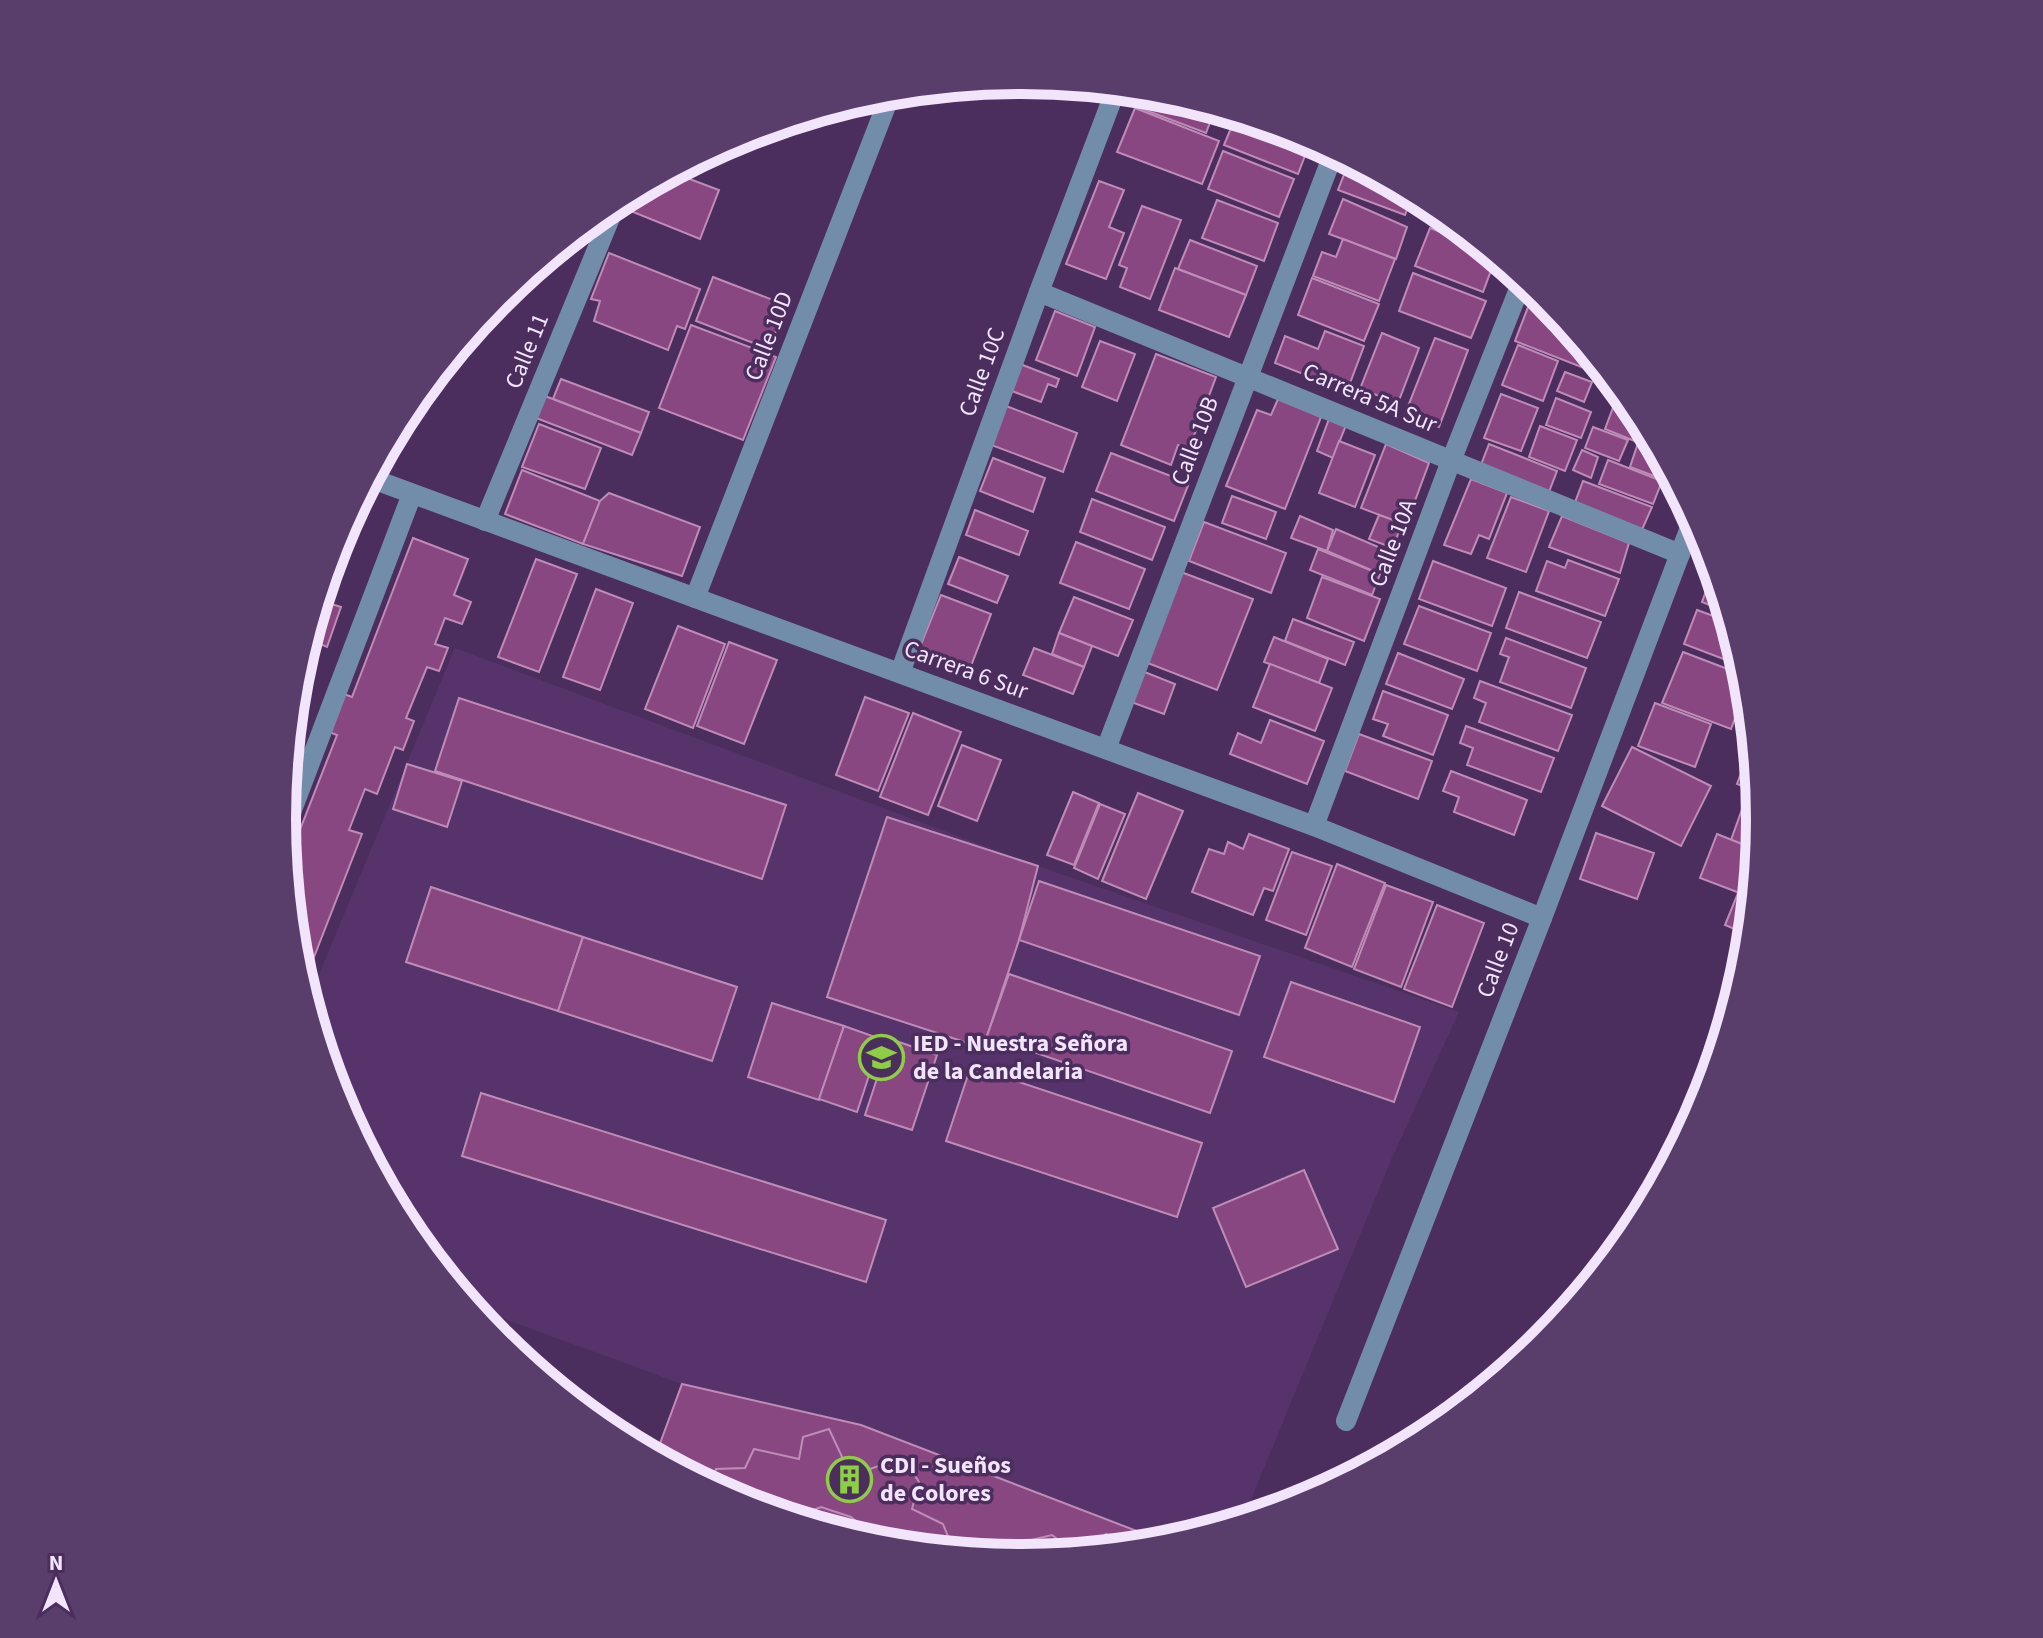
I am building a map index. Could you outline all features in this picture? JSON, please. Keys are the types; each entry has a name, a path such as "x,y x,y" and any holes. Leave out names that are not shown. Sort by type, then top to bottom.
{"street":[{"name":"Calle 10C","path":"900,673 1112,100"},
{"name":"Calle 10D","path":"695,598 886,107"},
{"name":"Calle 10B","path":"1106,749 1330,163"},
{"name":"Calle 11","path":"485,521 607,224"},
{"name":"Calle 10A","path":"1314,826 1518,291"},
{"name":"Carrera 5A Sur","path":"1039,292 1680,554"},
{"name":"Carrera 6 Sur","path":"380,482 1314,826 1542,918"},
{"path":"297,797 412,494"},
{"name":"Calle 10","path":"1346,1421 1688,534"}],"shaded area":[{"name":"IED - Nuestra Señora de la Candelaria","path":"455,648 1038,866 1459,1012 1391,1160 1247,1508 1143,1533 861,1425 682,1384 493,1315 446,1260 419,1222 371,1140 335,1052 315,983"}],"building":[{"path":"1129,104 1163,108 1211,120 1206,133"},
{"path":"1135,108 1219,141 1202,184 1117,152"},
{"path":"1232,126 1306,152 1298,174 1224,145"},
{"path":"1223,151 1294,179 1279,217 1208,189"},
{"path":"1346,171 1408,206 1405,215 1338,190"},
{"path":"685,177 719,190 700,239 633,212 636,206"},
{"path":"1099,181 1124,190 1109,227 1124,233 1106,279 1066,264"},
{"path":"1343,199 1407,227 1396,259 1329,234"},
{"path":"1217,200 1278,223 1264,261 1202,238"},
{"path":"1142,206 1181,220 1150,299 1120,287 1127,268 1119,265"},
{"path":"1430,228 1453,237 1492,268 1483,292 1415,266"},
{"path":"1343,239 1395,259 1379,301 1313,276 1322,252 1336,257"},
{"path":"1190,240 1257,266 1246,295 1178,269"},
{"path":"609,253 700,289 685,329 677,326 668,350 594,321 600,301 591,299"},
{"path":"1175,268 1246,295 1229,337 1159,310"},
{"path":"1413,273 1486,301 1471,338 1399,311"},
{"path":"713,277 786,305 769,349 696,321"},
{"path":"1312,278 1379,304 1364,341 1298,315"},
{"path":"1530,302 1591,371 1515,341"},
{"path":"1055,311 1095,327 1077,376 1036,360"},
{"path":"691,325 776,357 743,440 659,408"},
{"path":"1325,331 1364,346 1347,391 1275,363 1285,336 1318,349"},
{"path":"1382,333 1419,348 1398,403 1360,389"},
{"path":"1435,338 1468,350 1439,427 1405,414"},
{"path":"1100,341 1135,354 1117,401 1082,387"},
{"path":"1518,345 1558,361 1543,401 1502,385"},
{"path":"1156,354 1216,377 1189,449 1178,445 1171,465 1121,445"},
{"path":"1020,364 1059,379 1056,387 1048,384 1041,402 1009,390"},
{"path":"1565,372 1592,382 1584,402 1557,391"},
{"path":"561,379 649,412 641,433 553,399"},
{"path":"1501,394 1538,408 1521,451 1484,438"},
{"path":"545,396 641,433 632,455 536,418"},
{"path":"1556,398 1591,412 1581,438 1546,425"},
{"path":"1278,399 1321,417 1285,509 1226,486 1257,410 1271,415"},
{"path":"1615,403 1641,444 1605,429"},
{"path":"1001,404 1077,433 1063,472 986,443"},
{"path":"1329,419 1346,425 1333,458 1317,451"},
{"path":"539,424 601,448 585,489 522,467"},
{"path":"1540,426 1577,440 1565,471 1529,457"},
{"path":"1593,427 1628,440 1619,461 1585,448"},
{"path":"1339,441 1375,455 1355,507 1319,493"},
{"path":"1638,443 1641,444 1661,479 1630,467"},
{"path":"1386,444 1429,463 1406,525 1361,508"},
{"path":"1489,444 1557,471 1547,497 1479,470"},
{"path":"1582,450 1598,457 1591,478 1573,470"},
{"path":"1111,453 1189,483 1174,521 1096,491"},
{"path":"993,458 1045,478 1033,512 980,491"},
{"path":"1608,460 1662,481 1653,504 1599,484"},
{"path":"522,470 600,501 583,544 505,514"},
{"path":"1471,479 1507,493 1489,539 1479,535 1471,554 1444,545"},
{"path":"1583,481 1652,507 1641,532 1574,505"},
{"path":"609,493 700,527 682,576 583,544 600,501"},
{"path":"1232,496 1276,512 1266,539 1222,523"},
{"path":"1511,497 1549,511 1526,572 1487,558"},
{"path":"1092,499 1165,527 1152,560 1080,532"},
{"path":"975,510 1028,531 1019,555 966,535"},
{"path":"1379,515 1402,523 1393,548 1369,539"},
{"path":"1300,516 1333,530 1327,551 1291,538"},
{"path":"1562,516 1629,543 1620,573 1549,547"},
{"path":"1204,522 1286,553 1271,593 1189,561"},
{"path":"1336,529 1390,552 1380,574 1327,551"},
{"path":"413,538 468,559 454,595 471,602 462,624 445,618 435,644 448,648 439,671 427,667 406,718 414,721 403,750 395,747 377,794 365,789 349,830 362,834 311,965 297,838 337,735 329,732 344,694 352,697"},
{"path":"1076,542 1145,569 1129,609 1060,583"},
{"path":"1318,549 1380,574 1372,595 1310,570"},
{"path":"959,557 1008,576 997,603 948,584"},
{"path":"536,559 577,574 539,672 498,657"},
{"path":"1568,560 1619,579 1605,616 1536,591 1547,561 1565,568"},
{"path":"1433,561 1506,588 1492,626 1419,599"},
{"path":"1181,572 1253,599 1217,690 1145,662"},
{"path":"1322,577 1380,599 1364,641 1307,618"},
{"path":"1708,586 1715,607 1702,602"},
{"path":"596,589 633,603 600,690 563,677"},
{"path":"1519,592 1601,622 1587,658 1506,628"},
{"path":"941,595 991,614 971,666 920,647"},
{"path":"1074,597 1133,620 1118,656 1059,633"},
{"path":"330,603 341,607 327,647 318,643"},
{"path":"1419,606 1491,633 1477,671 1404,644"},
{"path":"1697,610 1718,618 1728,656 1726,660 1684,644"},
{"path":"1293,619 1354,642 1345,665 1285,641"},
{"path":"678,626 725,644 693,728 645,709"},
{"path":"1059,633 1092,646 1084,667 1052,654"},
{"path":"1274,637 1328,659 1319,683 1264,662"},
{"path":"1506,638 1586,668 1571,708 1500,682 1509,657 1500,654"},
{"path":"729,642 777,660 744,744 697,726"},
{"path":"1034,648 1084,667 1073,694 1023,675"},
{"path":"1683,652 1731,670 1738,710 1731,729 1662,703"},
{"path":"1398,653 1464,679 1452,709 1386,684"},
{"path":"1270,664 1332,688 1315,731 1253,707"},
{"path":"1142,671 1175,684 1164,714 1131,702"},
{"path":"1480,681 1572,715 1558,751 1479,722 1486,703 1474,698"},
{"path":"1383,691 1448,715 1433,755 1383,736 1388,724 1373,719"},
{"path":"865,697 909,713 878,791 836,775"},
{"path":"459,698 786,805 762,879 435,771"},
{"path":"1655,703 1711,724 1695,767 1638,746"},
{"path":"913,713 961,732 928,815 880,797"},
{"path":"1270,720 1324,741 1307,784 1230,754 1238,733 1261,743"},
{"path":"1466,726 1554,758 1541,792 1467,765 1473,748 1460,743"},
{"path":"1359,734 1432,761 1418,799 1345,771"},
{"path":"962,745 1001,760 977,821 938,806"},
{"path":"1632,747 1711,786 1681,846 1602,806"},
{"path":"407,764 462,781 447,827 393,809"},
{"path":"1744,765 1745,787 1737,784"},
{"path":"1451,771 1527,800 1514,835 1454,812 1459,797 1443,791"},
{"path":"1073,792 1099,803 1074,865 1047,855"},
{"path":"1138,793 1183,811 1146,899 1102,881"},
{"path":"1745,801 1746,801 1745,846 1731,840"},
{"path":"1100,804 1125,814 1098,879 1074,868"},
{"path":"887,817 1038,866 1019,940 983,1048 827,997"},
{"path":"1596,833 1654,853 1637,899 1580,879"},
{"path":"1249,834 1289,849 1273,891 1264,888 1253,915 1192,892 1209,849 1224,854 1228,842 1243,849"},
{"path":"1717,834 1745,845 1742,894 1700,878"},
{"path":"1292,852 1332,866 1306,935 1266,920"},
{"path":"1337,864 1385,883 1352,967 1305,948"},
{"path":"1039,881 1260,956 1239,1015 1019,940"},
{"path":"1386,885 1433,902 1401,987 1354,969"},
{"path":"431,887 583,937 558,1011 406,962"},
{"path":"1738,893 1742,894 1738,930 1725,925"},
{"path":"1437,905 1484,923 1452,1007 1404,989"},
{"path":"583,937 737,987 712,1061 558,1011"},
{"path":"1009,974 1232,1051 1210,1113 987,1036"},
{"path":"1291,982 1420,1027 1394,1102 1264,1057"},
{"path":"772,1003 844,1026 819,1100 748,1077"},
{"path":"844,1026 881,1039 857,1112 819,1099"},
{"path":"890,1039 937,1055 912,1130 865,1115"},
{"path":"971,1066 1202,1143 1177,1217 946,1141"},
{"path":"481,1093 886,1220 866,1282 462,1156"},
{"path":"1304,1170 1338,1249 1246,1287 1213,1208"},
{"name":"CDI - Sueños de Colores","path":"682,1384 861,1425 1143,1533 1022,1544 927,1538 880,1530 788,1506 744,1489 659,1447"},
{"path":"829,1429 851,1476 903,1457 919,1482 912,1509 943,1524 949,1540 861,1525 851,1517 821,1507 808,1512 714,1475 716,1469 745,1468 754,1449 799,1459 803,1437"},
{"path":"1106,1534 1116,1538 1099,1539"},
{"path":"1052,1535 1061,1542 1022,1544 1015,1544"}],"place":[{"name":"IED - Nuestra Señora de la Candelaria","path":"882,1057"},
{"name":"CDI - Sueños de Colores","path":"849,1479"}]}
